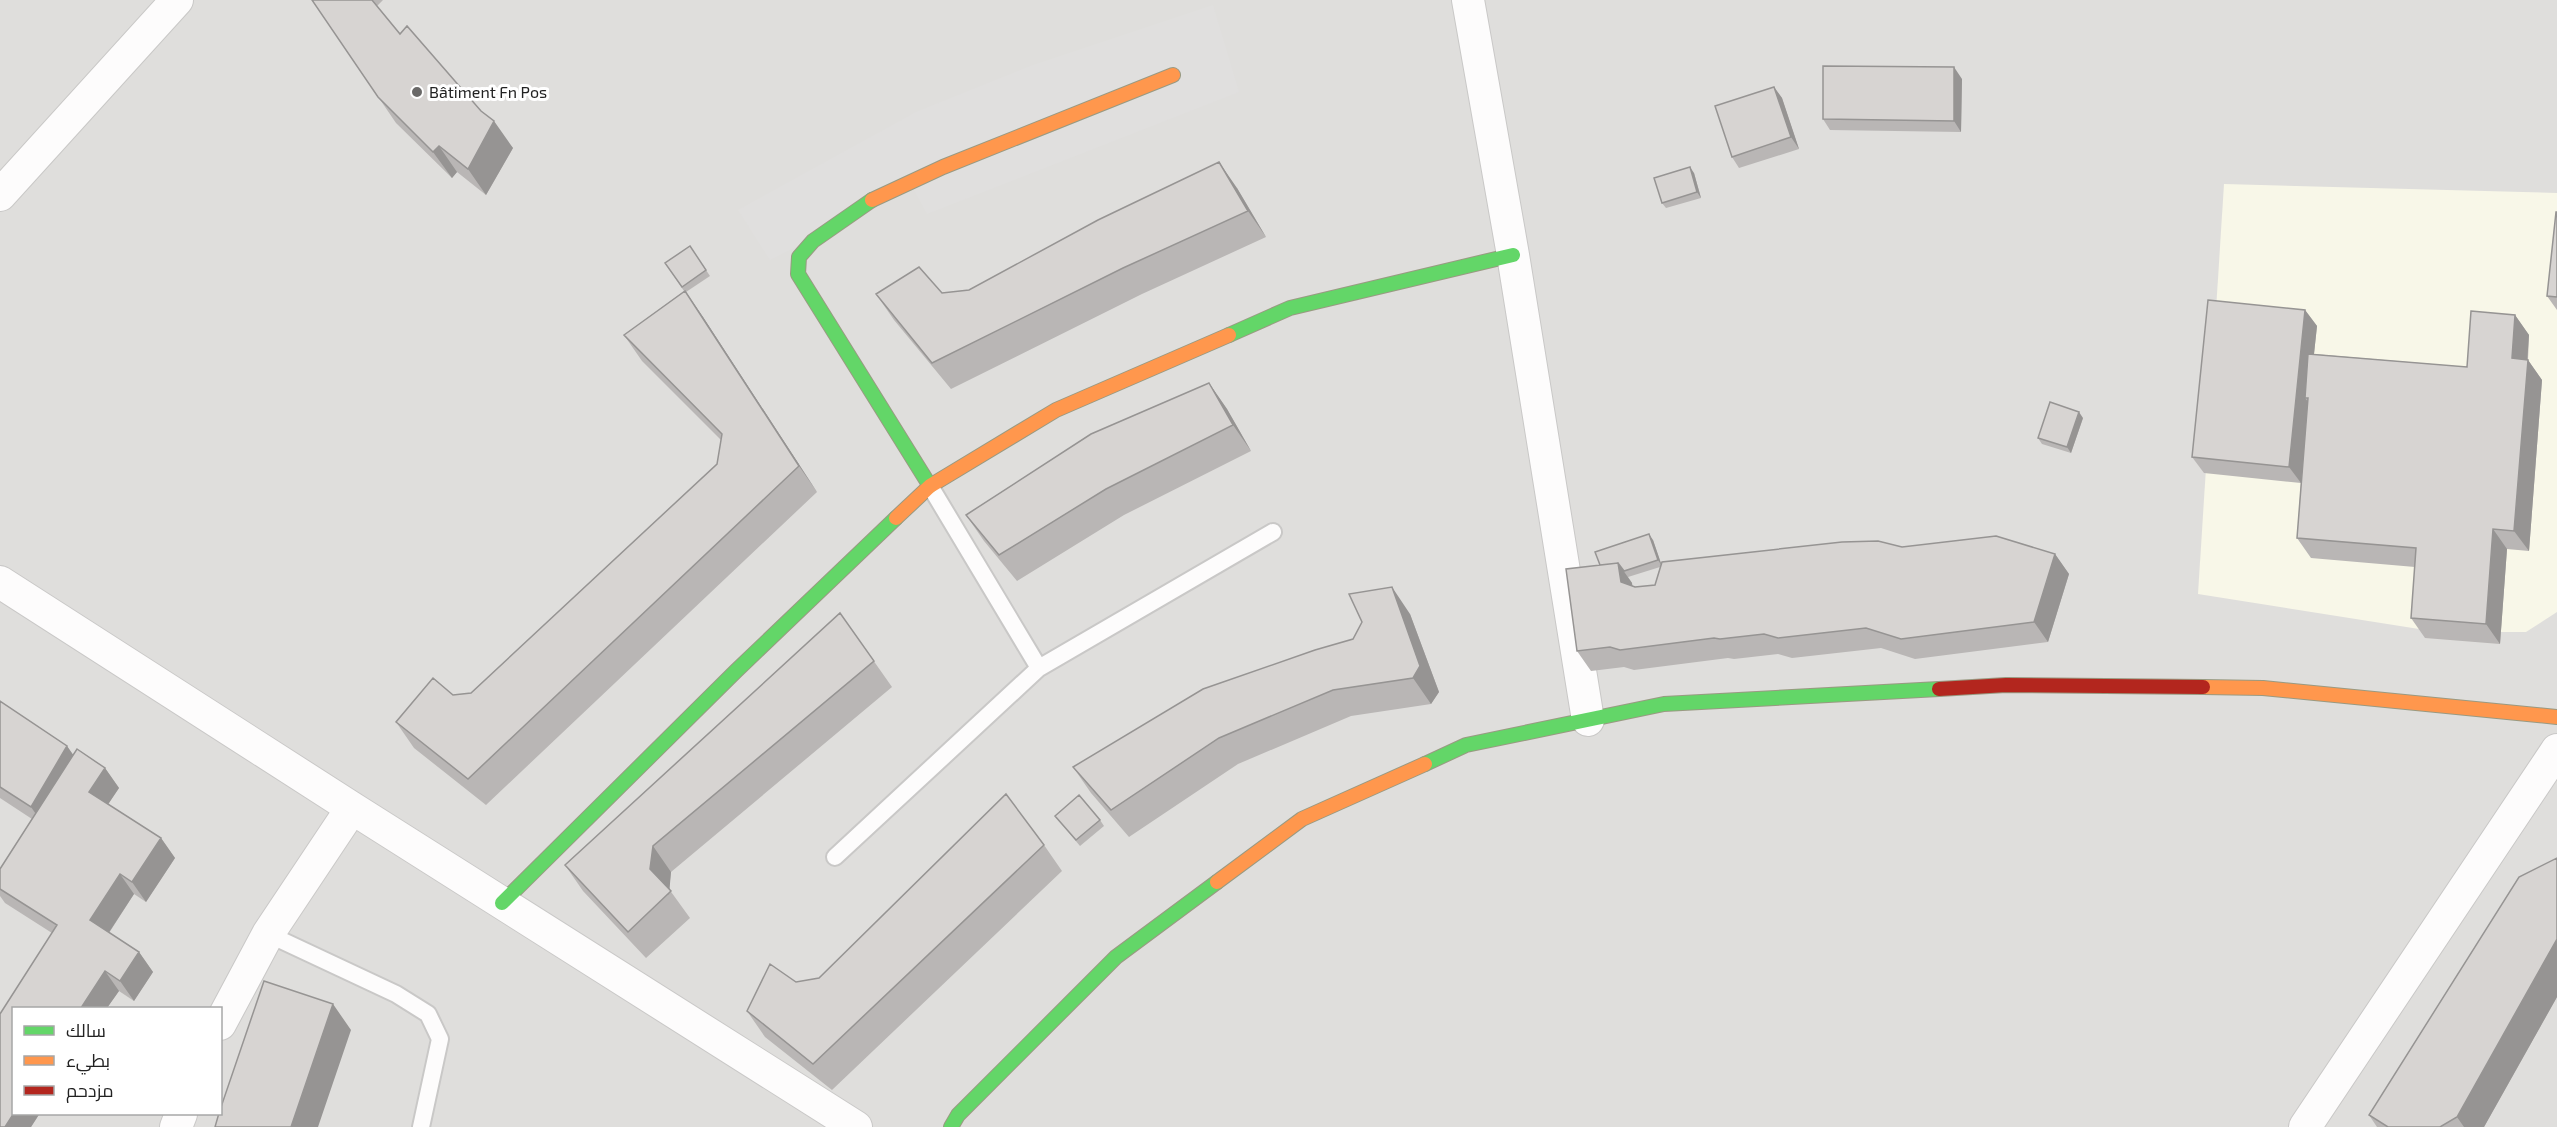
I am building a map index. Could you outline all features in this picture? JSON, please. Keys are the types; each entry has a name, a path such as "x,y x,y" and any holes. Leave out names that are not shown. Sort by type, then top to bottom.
{"street":[{"path":"0,195 177,0"},
{"path":"1468,0 1513,255 1588,720"},
{"path":"930,486 798,274 799,257 813,241 875,198 943,167 1173,75"},
{"path":"502,903 736,671 930,486 1056,410 1290,308 1513,255"},
{"path":"0,582 856,1127"},
{"path":"951,1127 958,1115 1116,957 1302,819 1466,746 1664,704 2006,685 2263,688 2557,717"},
{"path":"2305,1127 2557,750"},
{"path":"222,1020 268,934 352,808"}],"lane":[{"path":"930,486 1039,668"},
{"path":"835,857 1039,668 1273,532"},
{"path":"268,934 396,994 428,1014 440,1039 421,1127"}],"shaded area":[{"path":"0,0 2557,0 2557,1127 0,1127"},
{"path":"1213,5 1239,92 927,214 913,188 770,260 738,210 916,112 1033,65"},
{"path":"2224,184 2557,193 2557,612 2526,632 2438,632 2198,594"}],"building":[{"name":"Bâtiment Fn Pos","path":"312,0 372,0 400,34 407,26 481,111 494,121 468,169 439,146 433,152 378,97"},
{"path":"1823,66 1954,67 1954,121 1823,119"},
{"path":"1774,87 1791,137 1732,157 1715,106"},
{"path":"1219,162 1248,211 1123,268 932,363 876,294 919,267 942,293 969,290 1098,220"},
{"path":"1690,167 1697,192 1662,203 1654,178"},
{"path":"2557,212 2557,297 2547,296"},
{"path":"690,246 706,270 682,287 665,263"},
{"path":"685,291 799,466 468,779 396,722 433,678 453,695 471,693 717,464 722,434 624,335"},
{"path":"2208,300 2305,310 2289,467 2192,457"},
{"path":"2471,311 2515,315 2512,358 2528,360 2514,531 2493,529 2486,624 2411,618 2416,548 2297,538 2308,398 2305,398 2308,354 2467,367"},
{"path":"1209,383 1233,425 1106,489 999,555 966,515 1091,434"},
{"path":"2050,402 2079,412 2067,447 2038,438"},
{"path":"1649,534 1658,560 1624,571 1618,563 1600,565 1595,552"},
{"path":"1996,536 2055,554 2034,622 1901,639 1866,628 1778,638 1764,634 1620,650 1610,647 1577,651 1566,569 1618,563 1621,582 1635,587 1655,585 1662,562 1842,542 1878,541 1902,547"},
{"path":"1392,587 1420,666 1413,678 1333,690 1219,738 1111,810 1073,767 1203,689 1353,639 1362,622 1349,594"},
{"path":"840,613 874,661 653,846 650,869 671,891 628,932 565,865"},
{"path":"0,701 67,746 31,807 0,787"},
{"path":"77,749 105,768 89,792 161,838 132,882 120,874 90,920 139,952 120,981 105,971 82,1007 12,1007 13,1115 5,1127 0,1127 0,1014 57,925 0,889 0,869"},
{"path":"1006,794 1044,845 813,1064 747,1011 770,964 796,982 819,978"},
{"path":"1079,795 1100,820 1076,840 1055,816"},
{"path":"2557,858 2557,939 2457,1117 2440,1127 2388,1127 2369,1115 2519,877"},
{"path":"264,981 333,1004 291,1127 215,1127 218,1115 222,1115 222,1104"}],"traffic: fast":[{"path":"872,200 813,241 799,257 798,274 930,486"},
{"path":"1229,335 1290,308 1513,255"},
{"path":"502,903 736,671 896,518"},
{"path":"1425,764 1466,745 1664,704 1939,689"},
{"path":"951,1127 958,1115 1116,957 1217,882"}],"traffic: slow":[{"path":"872,200 943,167 1173,75"},
{"path":"896,518 930,486 1056,410 1229,335"},
{"path":"2203,687 2263,688 2557,717"},
{"path":"1217,882 1302,819 1425,764"}],"traffic: jam":[{"path":"1939,689 2006,685 2203,687"}],"place":[{"name":"Bâtiment Fn Pos","path":"417,92"}]}
